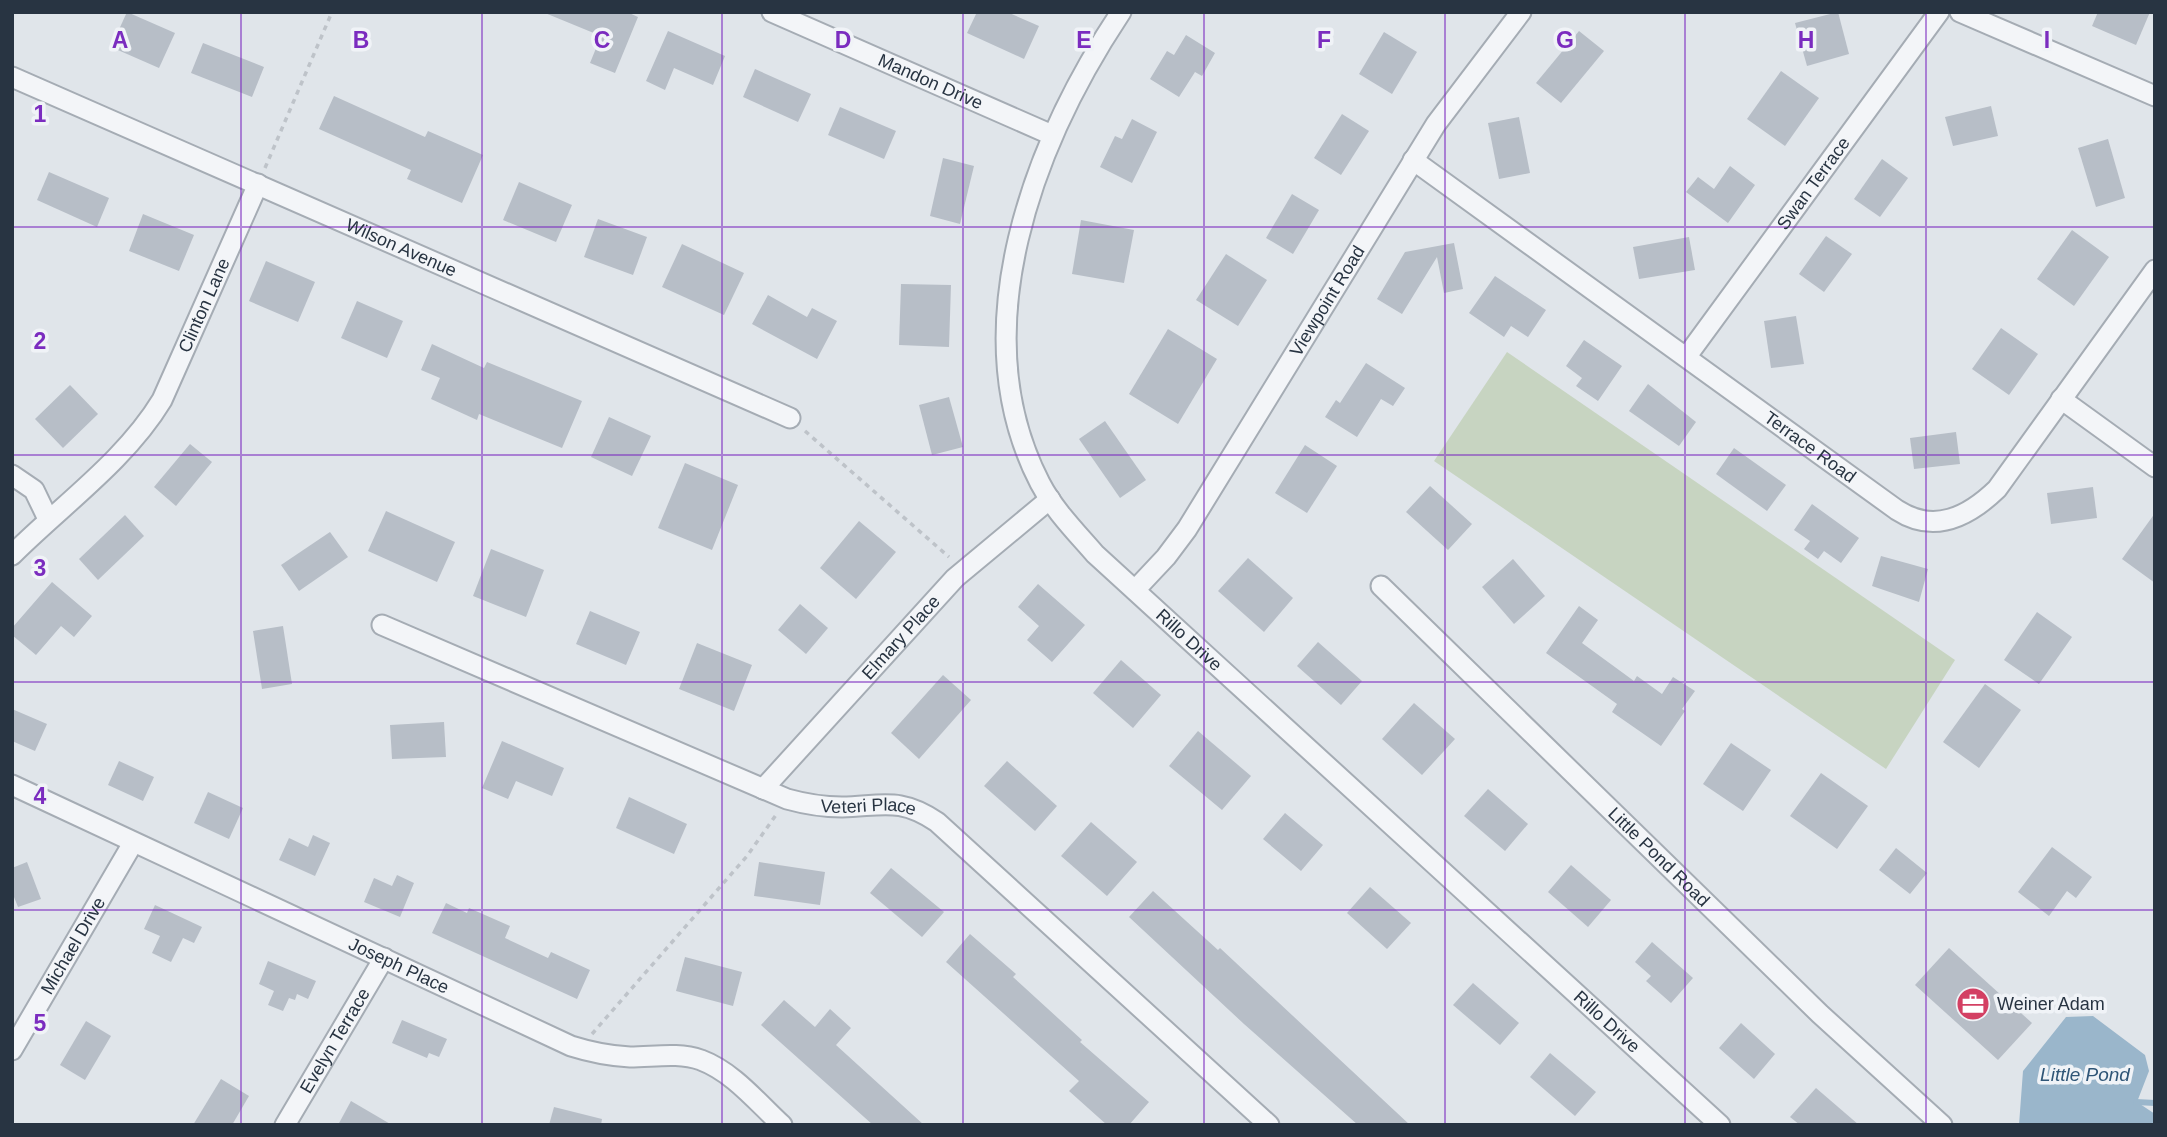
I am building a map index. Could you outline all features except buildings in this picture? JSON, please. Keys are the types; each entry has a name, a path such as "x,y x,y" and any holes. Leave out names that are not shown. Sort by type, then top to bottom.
{"street":[{"name":"Mandon Drive","path":"772,12 1052,135"},
{"name":"Rillo Drive","path":"1121,12 1086,65 1052,135 1022,219 1011,285 1007,337 1013,398 1023,441 1050,499 1096,554 1720,1125"},
{"name":"Viewpoint Road","path":"1135,590 1166,557 1186,529 1413,160 1473,72 1521,12"},
{"name":"Swan Terrace","path":"1686,356 1939,12"},
{"path":"1960,12 2155,96"},
{"name":"Wilson Avenue","path":"12,77 790,418"},
{"name":"Terrace Road","path":"1413,160 1897,510 1911,519 1928,523 1965,515 1982,504 1997,489 2155,270"},
{"name":"Clinton Lane","path":"12,555 130,445 148,424 162,400 258,184"},
{"path":"2061,399 2155,467"},
{"path":"12,475 34,490 48,519"},
{"name":"Elmary Place","path":"763,789 913,621 964,570 1050,499"},
{"name":"Little Pond Road","path":"1381,586 1820,1014 1942,1125"},
{"name":"Veteri Place","path":"382,625 787,799 814,806 900,804 920,811 937,822 1269,1125"},
{"name":"Joseph Place","path":"12,785 586,1050 629,1057 676,1055 700,1060 732,1078 782,1125"},
{"name":"Michael Drive","path":"12,1049 133,843"},
{"name":"Evelyn Terrace","path":"285,1125 384,958"}],"path":[{"path":"258,184 332,12"},
{"path":"790,418 964,570"},
{"path":"586,1050 593,1031 747,856 787,799"}],"green space":[{"path":"1507,352 1955,660 1886,769 1434,461"}],"water":[{"name":"Little Pond","path":"2093,1016 2145,1055 2149,1071 2137,1102 2155,1114 2155,1125 2019,1125 2023,1071 2066,1017"}],"waterway":[{"path":"2136,1102 2155,1103"}],"place":[{"name":"Weiner Adam","path":"1973,1004"}]}
